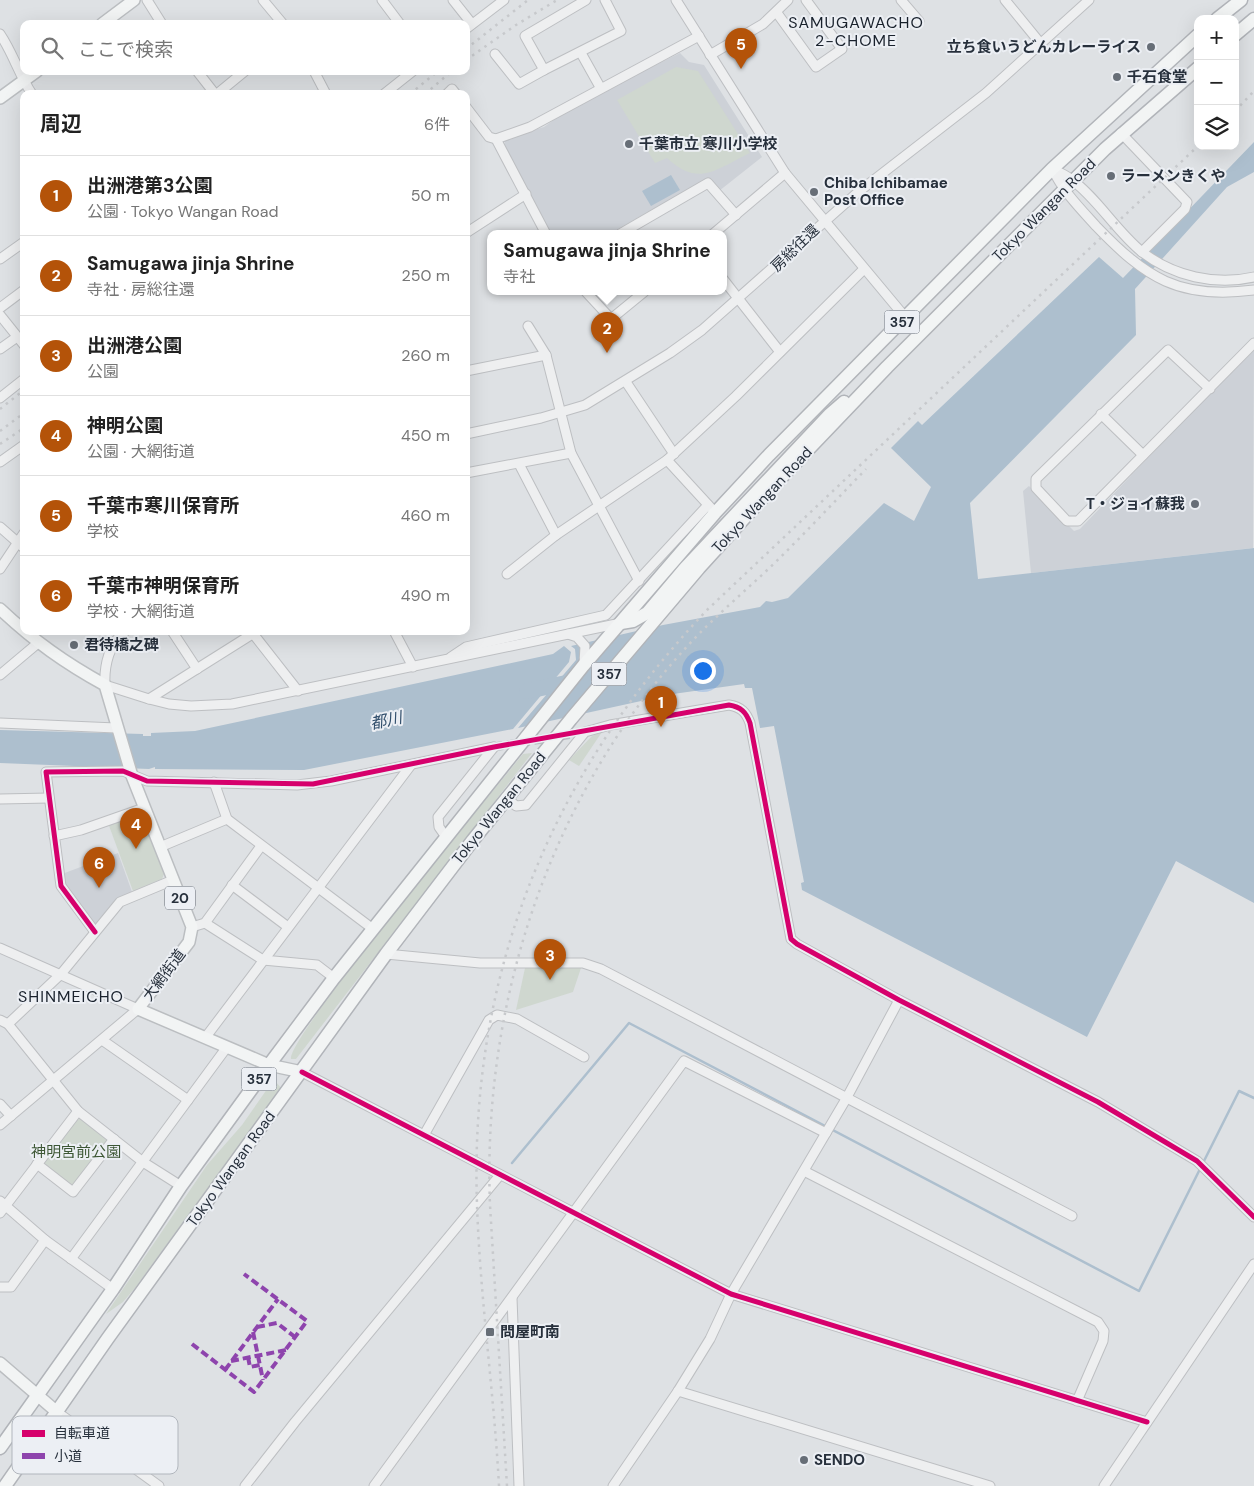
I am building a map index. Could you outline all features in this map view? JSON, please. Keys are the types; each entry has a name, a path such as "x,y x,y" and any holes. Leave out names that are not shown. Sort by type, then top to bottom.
{"highway":[{"path":"1222,15 1241,0"},
{"path":"1239,32 1254,19"},
{"name":"Tokyo Wangan Road","path":"24,1416 113,1289 181,1186 334,978 536,723 621,623 712,509 769,455 906,318 1052,169 1194,39"},
{"name":"Tokyo Wangan Road","path":"54,1416 108,1338 386,954 506,797 571,719 699,568 778,481 887,367 1121,133 1194,71"},
{"path":"621,623 640,618 647,613 685,568 829,415 887,367"},
{"name":"Tokyo Wangan Road","path":"0,1448 12,1432"},
{"name":"Tokyo Wangan Road","path":"5,1486 13,1474"}],"main road":[{"path":"107,20 134,0"},
{"path":"0,98 31,75"},
{"path":"0,609 20,627"},
{"path":"29,635 66,664 105,685"},
{"name":"20","path":"105,685 116,728 132,776 192,927"},
{"name":"大網街道","path":"192,927 190,942 138,1009 269,1065 302,1072"},
{"path":"0,1364 57,1412"}],"street":[{"path":"147,0 160,20"},
{"path":"263,0 280,20"},
{"path":"382,0 397,20"},
{"path":"453,0 465,20"},
{"path":"470,25 504,0"},
{"path":"544,70 525,36 586,0"},
{"path":"495,54 519,84 620,31 605,0"},
{"path":"676,0 785,173 823,221 920,334"},
{"path":"710,55 763,24 777,13 788,0"},
{"path":"777,13 816,67 842,49 806,0"},
{"path":"901,0 919,21"},
{"path":"1005,0 1041,44"},
{"name":"房総往還","path":"470,433 561,413 585,405 626,382 702,330 782,261 823,221 986,93 1089,0"},
{"path":"0,34 20,70"},
{"path":"470,112 489,137 496,139 530,127 600,87 699,36"},
{"path":"581,53 600,87"},
{"path":"21,75 29,90"},
{"path":"200,75 213,90"},
{"path":"221,90 240,75"},
{"path":"316,75 324,90"},
{"path":"389,90 408,75"},
{"path":"1121,133 1187,202 1184,209 1142,252"},
{"path":"496,139 544,230"},
{"path":"1052,169 1073,180 1142,252 1173,269 1219,282 1254,277"},
{"path":"1052,169 1063,191 1133,262 1153,276 1172,285 1203,291 1254,290"},
{"path":"718,230 785,173"},
{"path":"627,230 708,183 736,215"},
{"path":"470,230 526,194"},
{"path":"0,259 20,245"},
{"path":"507,574 556,535 671,457 864,269"},
{"path":"727,285 780,352"},
{"path":"0,308 20,293"},
{"path":"589,295 611,319 640,295"},
{"path":"0,315 20,340"},
{"path":"528,326 546,355 571,453 639,580"},
{"path":"0,349 17,337"},
{"path":"1210,389 1168,350 1036,479 1036,488 1067,521 1078,521 1210,389 1254,343"},
{"path":"470,370 546,355"},
{"path":"0,398 20,382"},
{"path":"444,661 466,647 606,615 712,509 671,457 626,382"},
{"path":"1101,414 1143,455"},
{"path":"0,462 20,448"},
{"path":"470,473 571,453"},
{"path":"519,464 556,535"},
{"path":"0,527 20,544"},
{"path":"0,569 20,546"},
{"path":"120,635 109,655 106,665 105,685 149,699 191,706 210,706 298,691 621,623"},
{"path":"568,634 577,637 585,646 583,666"},
{"path":"175,635 197,669"},
{"path":"149,699 248,635"},
{"path":"255,635 298,691"},
{"path":"396,635 413,667"},
{"path":"0,675 38,643"},
{"path":"506,797 516,806 526,805 585,732 610,725 730,705 739,707 746,714 750,723 788,932 791,939 899,1000 1098,1102 1197,1161 1254,1217"},
{"path":"0,724 116,728"},
{"path":"95,932 62,886 46,772 123,771 132,776 147,780 313,784 494,747 438,817 438,827 446,837"},
{"path":"205,1038 410,765"},
{"path":"214,782 227,820 373,929"},
{"path":"0,799 49,798"},
{"path":"54,836 81,830 144,808"},
{"path":"160,848 227,820"},
{"path":"192,927 205,923 261,846"},
{"path":"173,880 120,902 61,974 4,1022 78,1111 143,1162 181,1186"},
{"path":"232,885 288,927"},
{"path":"205,923 263,960 317,965 334,978"},
{"path":"0,948 138,1009 0,1126"},
{"path":"386,954 480,963 583,963 601,969 1072,1216"},
{"path":"612,1486 678,1391 710,1339 731,1294 832,1124 899,1000"},
{"path":"424,1135 489,1020 497,1015 517,1019 584,1057"},
{"path":"102,1040 188,1100"},
{"path":"71,1259 226,1047"},
{"path":"374,1486 684,1061 826,1133"},
{"path":"302,1072 573,1214 731,1294 1147,1422"},
{"path":"0,1104 11,1116"},
{"path":"78,1111 2,1207 113,1289"},
{"path":"37,1164 73,1192 114,1139"},
{"path":"804,1171 1098,1322 1104,1331 1103,1341 1077,1401"},
{"path":"245,1486 301,1415 500,1175"},
{"path":"0,1287 11,1287 45,1240"},
{"path":"1104,1486 1254,1264"},
{"path":"512,1298 519,1486"},
{"path":"678,1391 990,1486"},
{"path":"57,1412 62,1416"},
{"path":"142,1474 158,1486"}],"shaded area":[{"name":"千葉市立 寒川小学校","path":"680,53 689,62 704,65 762,157 719,191 708,178 616,230 549,230 504,148 505,139 544,127 573,106"},
{"path":"1254,347 1253,548 1031,573 1023,491 1029,486 1074,531 1080,529"},
{"path":"118,853 132,892 114,902 96,923 91,923 64,884 62,874"}],"green space":[{"path":"676,67 698,71 750,153 708,173 698,174 689,172 678,167 667,158 655,163 617,100"},
{"path":"602,732 579,766 569,760 592,736"},
{"path":"532,753 296,1059 291,1059 299,1041 322,1007 395,911 523,754"},
{"path":"140,813 164,874 162,879 133,891 108,823"},
{"path":"582,965 573,992 516,1010 525,968"},
{"path":"272,1082 276,1082 281,1088 135,1288 123,1302 106,1314 207,1165 242,1125"},
{"name":"神明宮前公園","path":"82,1118 107,1138 109,1142 75,1186 71,1187 44,1165 44,1162 77,1120"}],"water":[{"path":"1254,142 1254,172 1227,187 1135,289 1136,335 970,503 978,579 1254,548 1254,903 1176,861 1087,1037 802,890 801,883 804,882 774,726 760,728 752,688 745,688 744,684 673,694 518,728 576,660 575,649 571,646 663,625 760,607 766,601 772,602 788,598 884,503 914,521 931,487 891,448 918,421 922,425 1099,257 1123,278"},
{"path":"671,175 680,190 651,206 642,191"},
{"path":"564,646 571,652 569,662 513,729 304,770 155,769 155,767 149,769 0,763 0,730 143,734 143,736 151,736 151,733 195,731 553,654"}],"waterway":[{"name":"都川","path":"527,691 576,681"},
{"path":"512,1163 629,1023 1139,1291 1239,1091 1254,1098"}],"tunnel":[{"path":"494,747 585,732"}],"railway":[{"path":"470,46 528,0"},
{"path":"470,57 516,25 557,0"},
{"path":"415,90 433,75"},
{"path":"430,90 447,75"},
{"path":"1239,107 1254,91"},
{"path":"499,1486 479,1239 477,1204 478,1119 487,1038 505,959 530,883 563,810 604,740 652,674 707,610 1194,150"},
{"path":"0,409 20,393"},
{"path":"0,431 20,416"},
{"path":"0,444 20,431"},
{"path":"507,1486 490,1205 490,1130 498,1056 512,982 533,910 560,840 594,773 635,710 682,652 790,548 866,469"}],"marked path":[{"path":"192,1344 254,1392 307,1321 244,1274"},
{"path":"225,1370 278,1299"},
{"path":"257,1327 277,1323 295,1337"},
{"path":"253,1332 263,1380"},
{"path":"231,1361 286,1350"},
{"path":"248,1357 250,1367 260,1365"}],"cycle path":[{"path":"95,932 61,886 46,772 123,771 147,781 313,784 494,747 729,705 737,707 742,711 750,723 791,939 899,1000 1098,1102 1197,1161 1254,1217"},
{"path":"302,1072 731,1294 1147,1422"}],"place":[{"name":"立ち食いうどんカレーライス","path":"1151,47"},
{"name":"千葉市寒川保育所","path":"741,69"},
{"name":"千石食堂","path":"1117,77"},
{"name":"千葉市立 寒川小学校","path":"629,144"},
{"name":"ラーメンきくや","path":"1111,176"},
{"name":"Chiba Ichibamae Post Office","path":"814,192"},
{"name":"Samugawa jinja Shrine","path":"607,353"},
{"name":"T・ジョイ蘇我","path":"1195,504"},
{"name":"君待橋之碑","path":"74,645"},
{"name":"出洲港第3公園","path":"661,727"},
{"name":"神明公園","path":"136,849"},
{"name":"千葉市神明保育所","path":"99,888"},
{"name":"出洲港公園","path":"550,980"},
{"name":"問屋町南","path":"490,1332"},
{"name":"SENDO","path":"804,1460"}],"district":[{"name":"SAMUGAWACHO 2-CHOME","path":"856,31"},
{"name":"SHINMEICHO","path":"71,996"}]}
